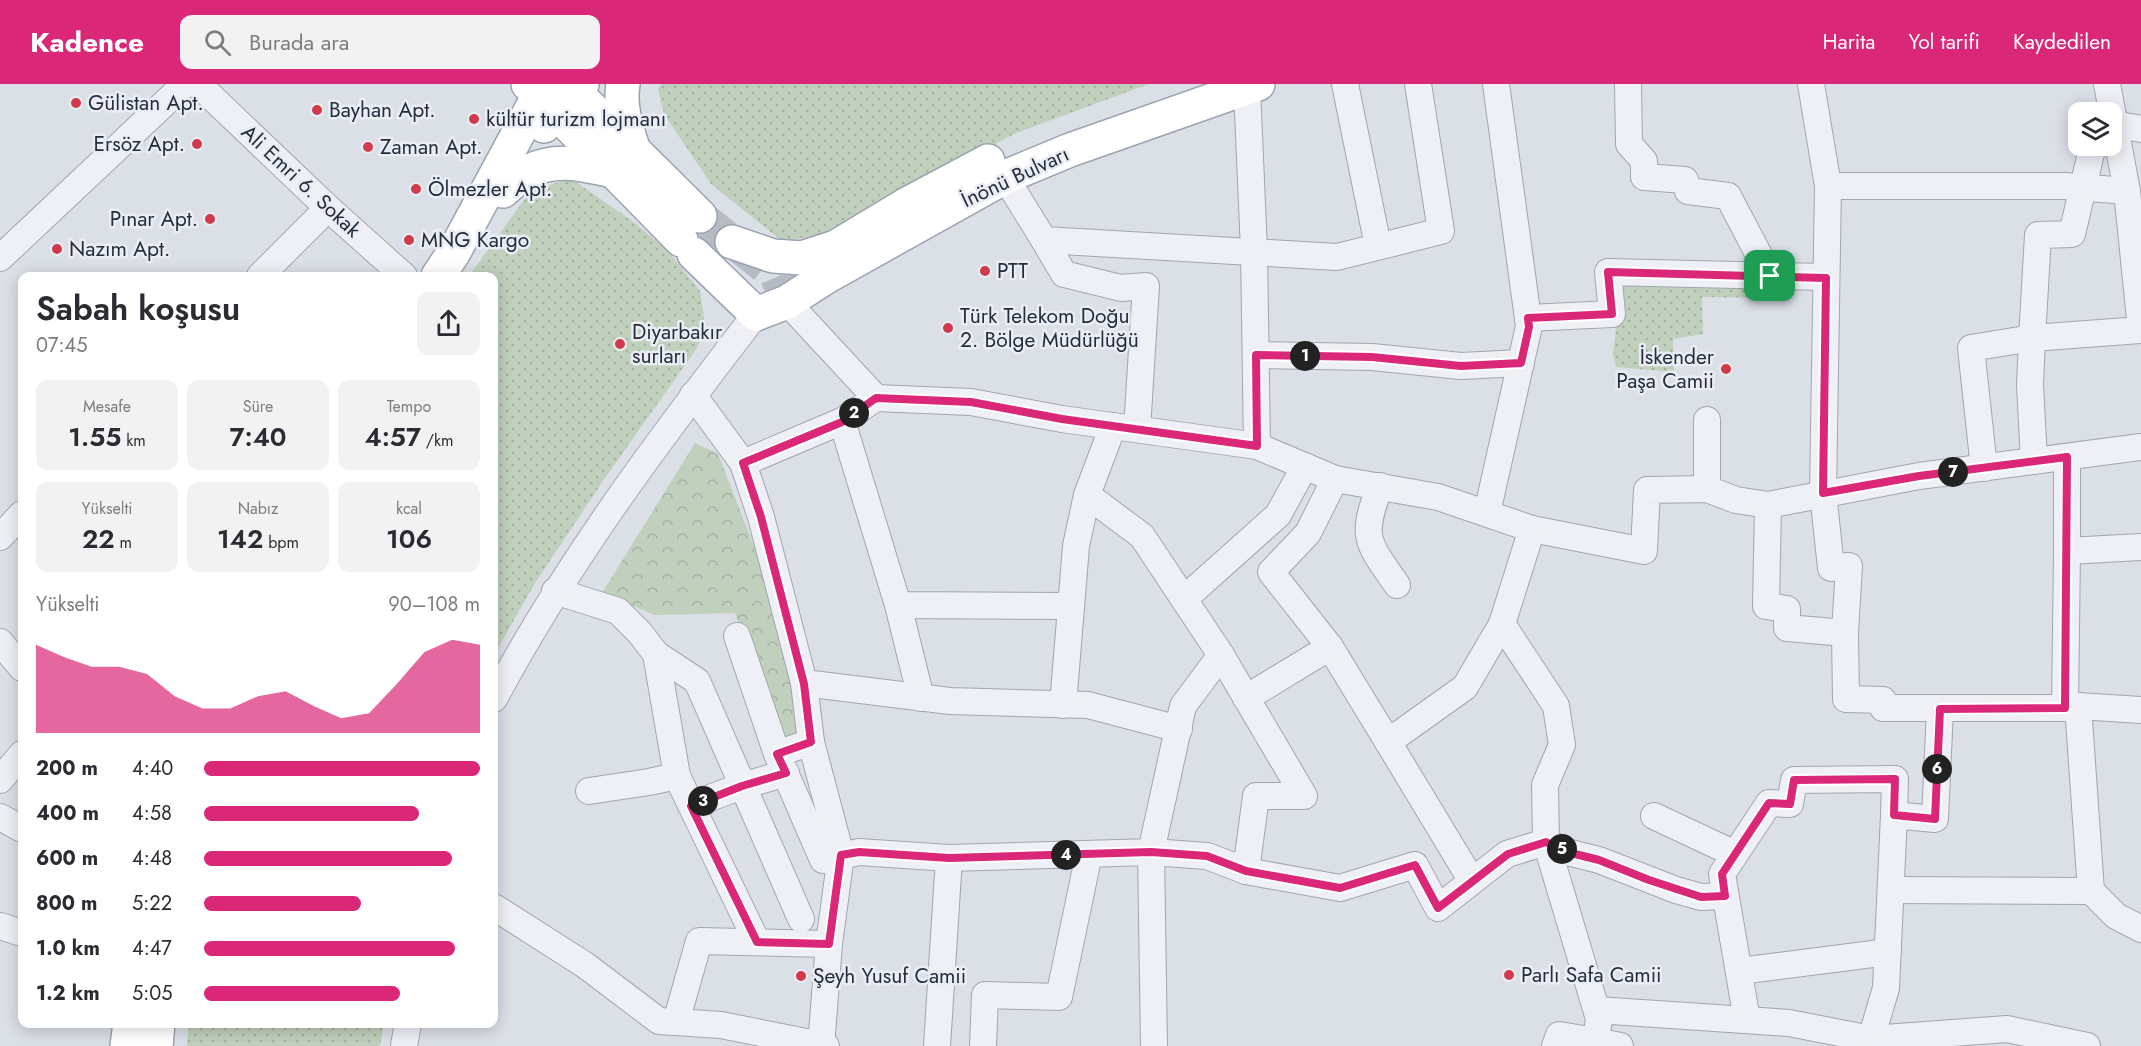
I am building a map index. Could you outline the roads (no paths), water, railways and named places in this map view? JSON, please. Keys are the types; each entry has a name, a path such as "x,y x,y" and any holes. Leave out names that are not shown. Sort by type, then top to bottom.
{"main road":[{"path":"623,84 621,93 624,162"},
{"path":"732,242 773,256 802,258 811,255 836,246 909,203 998,156 1189,84"},
{"name":"İnönü Bulvarı","path":"756,314 787,302 826,277 1005,177 1070,150 1253,86"},
{"path":"556,90 692,237 756,314"},
{"path":"446,264 475,236 503,191 556,90"},
{"path":"446,264 556,90"},
{"path":"503,191 528,171 549,164 624,162"},
{"path":"127,1046 129,1028"},
{"path":"156,1046 158,1028"}],"street":[{"path":"0,258 185,84"},
{"name":"Ali Emri 6. Sokak","path":"198,84 328,208 400,272"},
{"path":"1345,84 1378,246"},
{"path":"1044,240 1336,257 1441,231 1418,84"},
{"path":"1487,513 1529,327 1496,84"},
{"path":"1628,84 1629,144 1644,161 1644,177 1685,180 1688,191 1728,196 1770,276"},
{"path":"1811,84 1828,186 1823,493 1831,568 1849,566 1845,633 1846,699 1882,700 1883,708 2072,707 2141,710"},
{"path":"2107,84 2110,102"},
{"path":"1253,86 1257,446"},
{"path":"2122,126 2141,129"},
{"path":"2034,461 2030,385 2038,235 2072,234 2091,156"},
{"path":"1984,468 1971,348 2032,338 2141,330 2127,191 2120,156"},
{"path":"1005,177 1064,274 1121,288 1146,286 1125,428 1087,495 1076,546 1063,705"},
{"path":"1828,186 2064,186 2127,191"},
{"path":"264,272 328,208"},
{"path":"1528,318 1612,314 1608,272 1826,278"},
{"path":"787,302 876,398"},
{"path":"498,692 555,591 693,394 756,314"},
{"path":"1256,355 1372,357 1461,366 1521,363"},
{"path":"693,394 743,463 761,517 804,684 811,742 841,855 829,944 821,1046"},
{"path":"743,463 842,422 876,398 971,402 1062,419 1257,446 1335,479 1438,497 1532,529 1644,550 1647,490 1707,489 1736,500 1768,505 1919,476 2141,447"},
{"path":"1707,420 1707,489"},
{"path":"842,422 898,605 921,698"},
{"path":"2067,457 2067,551 2072,707 2091,891 2116,916 2141,929"},
{"path":"1184,599 1278,515 1305,466"},
{"path":"1335,479 1308,533 1272,572 1329,647 1472,881"},
{"path":"1380,486 1369,515 1367,529 1375,551 1397,585"},
{"path":"1087,495 1142,536 1221,655 1304,796 1256,796 1246,871"},
{"path":"1768,505 1766,606 1787,609 1787,628 1845,633"},
{"path":"0,537 18,518"},
{"path":"1388,742 1465,687 1502,624 1532,529"},
{"path":"2067,551 2141,547"},
{"path":"555,591 618,611 640,633 656,654 697,681 801,919"},
{"path":"898,605 1071,606"},
{"path":"1502,624 1556,706 1562,745 1545,785 1546,842 1608,1043 1559,1035 1556,1046"},
{"path":"737,636 782,764 823,860 859,852 949,858 1151,852 1207,856 1246,871 1340,888 1415,865 1438,908 1508,854 1546,842 1567,852 1599,860 1701,897 1725,896"},
{"path":"0,642 18,663"},
{"path":"1246,698 1329,647"},
{"path":"656,654 677,776 757,942"},
{"path":"1154,1046 1151,852 1183,706 1221,655"},
{"path":"804,684 950,701 1088,705 1179,729"},
{"path":"1894,815 1935,819 1940,709"},
{"path":"691,806 742,786 782,764 811,742"},
{"path":"0,780 18,759"},
{"path":"589,791 649,783 677,776"},
{"path":"1747,1020 1722,874 1769,803 1790,804 1794,780 1895,779 1886,988 1871,1039"},
{"path":"1654,816 1736,854"},
{"path":"0,817 18,828"},
{"path":"982,1046 985,995 1059,997 1089,854"},
{"path":"937,1046 949,858"},
{"path":"1891,890 2091,891"},
{"path":"498,910 585,964 659,1021 721,1026 826,1046"},
{"path":"0,926 18,932"},
{"path":"676,1022 699,941 829,944"},
{"path":"1739,971 1888,952"},
{"path":"1597,1010 1789,1023 1871,1039 2007,1029 2087,1046"},
{"path":"404,1046 407,1028"}],"tunnel":[{"path":"700,216 776,276 787,302"}],"place":[{"name":"Gülistan Apt.","path":"76,103"},
{"name":"Bayhan Apt.","path":"317,110"},
{"name":"kültür turizm lojmanı","path":"474,119"},
{"name":"Ersöz Apt.","path":"197,144"},
{"name":"Zaman Apt.","path":"368,147"},
{"name":"Ölmezler Apt.","path":"416,189"},
{"name":"Pınar Apt.","path":"210,219"},
{"name":"MNG Kargo","path":"409,240"},
{"name":"Nazım Apt.","path":"57,249"},
{"name":"PTT","path":"985,271"},
{"name":"Türk Telekom Doğu 2. Bölge Müdürlüğü","path":"948,328"},
{"name":"Diyarbakır surları","path":"620,344"},
{"name":"İskender Paşa Camii","path":"1726,369"},
{"name":"Parlı Safa Camii","path":"1509,975"},
{"name":"Şeyh Yusuf Camii","path":"801,976"}]}
